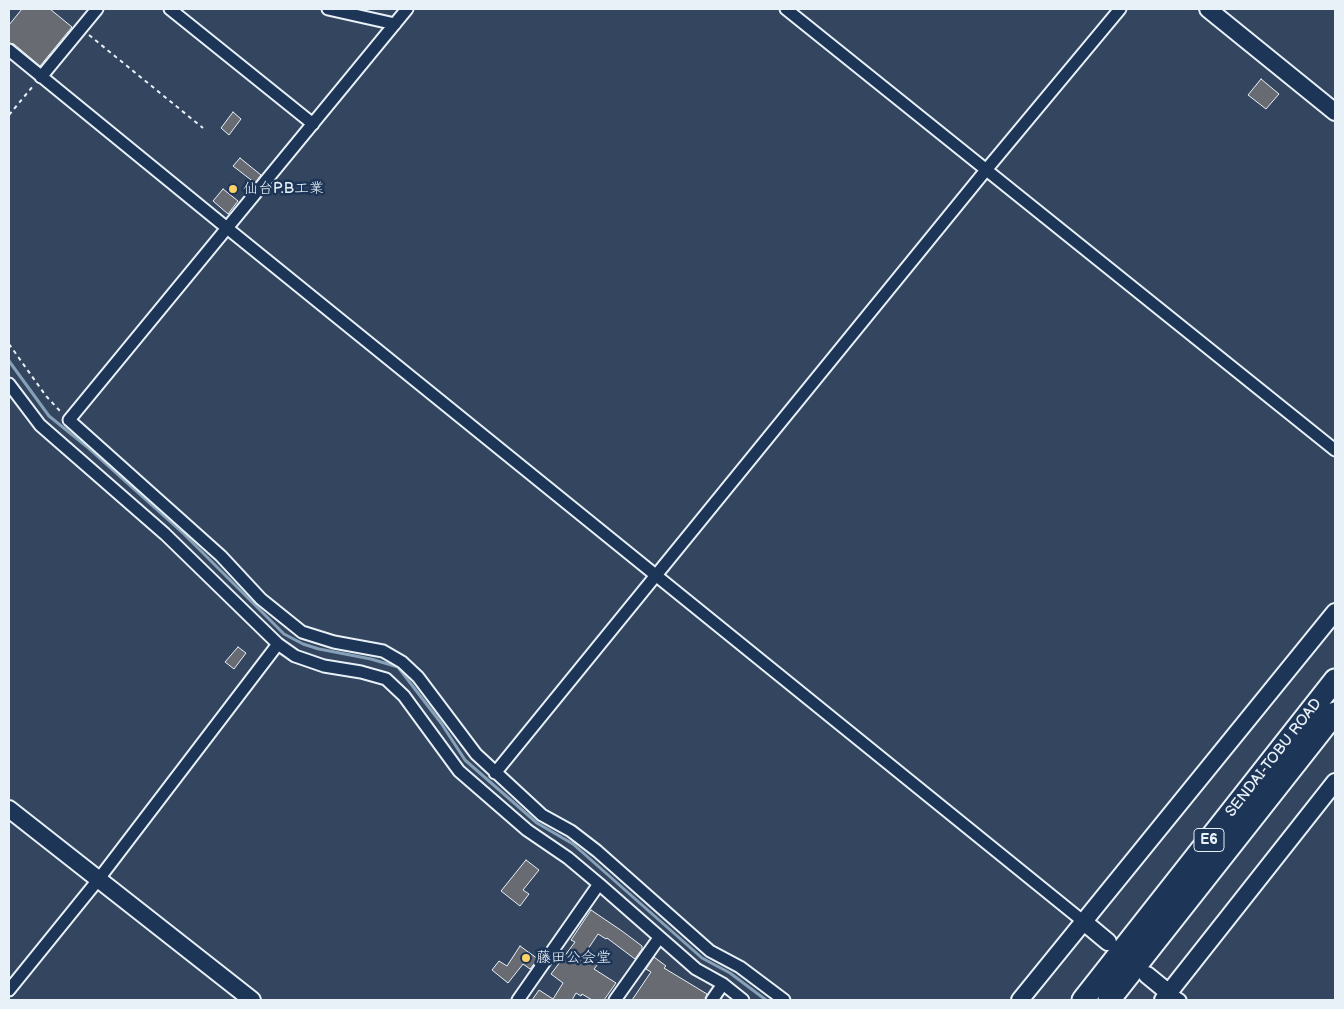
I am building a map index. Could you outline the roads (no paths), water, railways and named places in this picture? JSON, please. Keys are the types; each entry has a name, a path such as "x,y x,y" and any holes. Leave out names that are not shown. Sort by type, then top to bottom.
{"highway":[{"name":"SENDAI-TOBU ROAD","path":"1083,1000 1335,680"},
{"name":"SENDAI-TOBU ROAD","path":"1109,1000 1335,712"}],"street":[{"path":"42,77 97,9"},
{"path":"170,9 313,124"},
{"path":"328,9 395,24"},
{"path":"407,9 69,420 221,556 261,599 302,632 334,642 383,651 402,662 418,677 476,754 542,815 571,831 597,852 710,951 740,967 784,1000"},
{"path":"786,9 1335,450"},
{"path":"495,773 986,170 1120,9"},
{"path":"1213,10 1335,112"},
{"path":"9,50 1108,942"},
{"path":"9,384 40,425 164,534 278,644 295,656 324,666 361,672 386,679 404,696 459,771 527,830 568,858 696,969 723,984 743,1000"},
{"path":"1020,1000 1335,612"},
{"path":"9,990 98,880 278,644"},
{"path":"1148,975 1170,998 1335,782"},
{"path":"9,809 252,1000"},
{"path":"518,1000 599,884"},
{"path":"615,1000 659,938"},
{"path":"712,1000 723,984"}],"waterway":[{"path":"9,361 49,416 86,446 184,534 284,634 303,644 319,649 371,659 398,667 441,723 465,760 537,823 573,844 702,958 730,973 766,1000"}],"place":[{"name":"仙台P.B工業","path":"233,189"},
{"name":"藤田公会堂","path":"526,958"}]}
